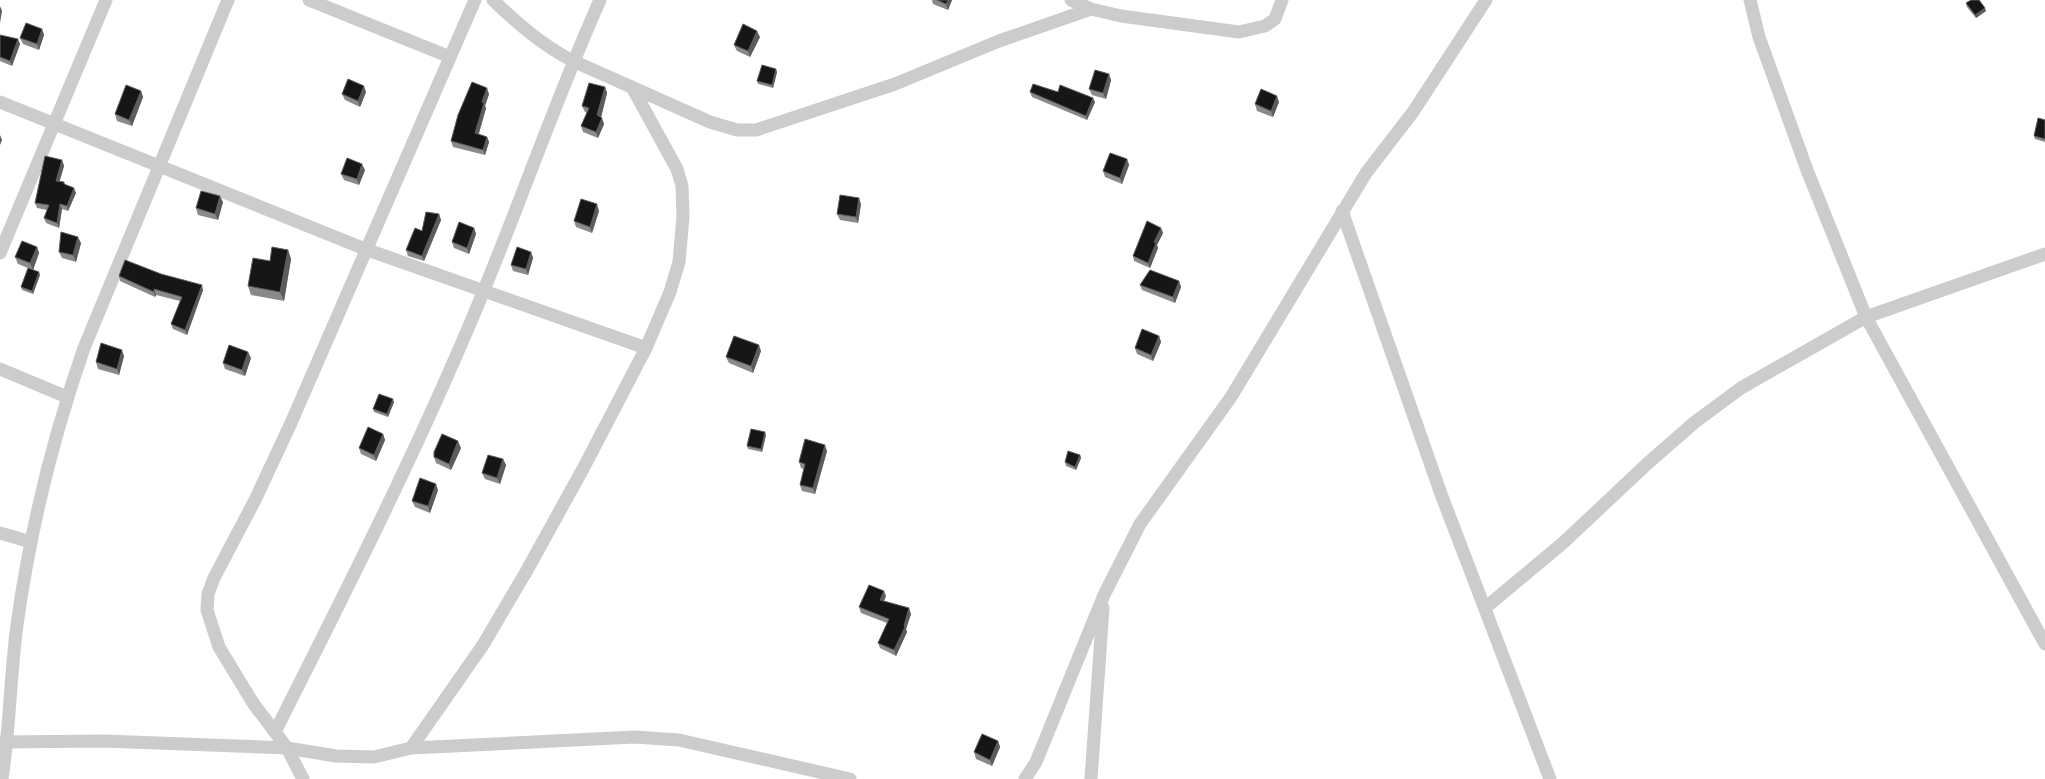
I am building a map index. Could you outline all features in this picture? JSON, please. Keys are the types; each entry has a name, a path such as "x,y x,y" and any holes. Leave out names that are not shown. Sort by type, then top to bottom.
{"street":[{"path":"0,253 106,0"},
{"path":"2,779 4,742 14,656 31,542 67,397 84,348 228,0"},
{"path":"309,0 450,56"},
{"path":"303,779 287,748 253,703 219,647 207,610 208,594 214,578 255,500 291,423 365,249 475,0"},
{"path":"493,0 524,30 552,50 573,61 710,122 737,130 756,130 895,84 999,41 1091,9"},
{"path":"275,732 381,520 464,339 573,61 600,0"},
{"path":"1071,0 1091,9 1121,16 1239,32 1266,26 1275,19 1282,0"},
{"path":"1025,779 1039,755 1104,594 1140,524 1231,397 1366,173 1413,112 1486,0"},
{"path":"1750,0 1759,37 1807,170 1866,317 2045,644"},
{"path":"411,748 483,645 584,467 646,348 670,292 680,262 683,217 682,186 677,168 632,87"},
{"path":"0,102 365,249 483,289 646,348"},
{"path":"1342,211 1441,494 1550,779"},
{"path":"1485,608 1564,542 1648,462 1696,422 1741,388 1866,317 2045,254"},
{"path":"0,369 67,397"},
{"path":"0,534 31,542"},
{"path":"1091,779 1104,594"},
{"path":"4,742 105,741 287,748 336,756 374,757 411,748 635,737 679,740 850,779"}],"building":[{"path":"937,0 948,0 946,4"},
{"path":"1971,0 1979,0 1985,8 1975,15 1966,3"},
{"path":"26,23 42,29 37,44 20,38"},
{"path":"743,24 757,31 748,51 734,45"},
{"path":"0,35 18,39 10,61 0,57"},
{"path":"762,65 776,69 772,85 757,81"},
{"path":"1095,70 1109,74 1103,93 1089,89"},
{"path":"348,79 364,86 358,101 342,94"},
{"path":"472,82 487,88 482,102 484,103 475,133 487,137 483,150 451,141 458,115"},
{"path":"589,83 605,87 597,115 602,118 596,132 581,126 589,108 582,106"},
{"path":"1033,84 1058,92 1060,85 1093,98 1086,116 1030,92"},
{"path":"126,85 141,91 129,120 115,114"},
{"path":"1261,89 1277,96 1271,111 1255,104"},
{"path":"2038,118 2045,120 2045,139 2034,136"},
{"path":"1110,153 1127,159 1120,178 1103,171"},
{"path":"45,156 62,160 56,181 64,182 64,184 74,188 67,206 60,204 57,223 44,218 49,205 35,203"},
{"path":"347,158 362,164 357,179 341,174"},
{"path":"201,191 220,196 215,214 196,208"},
{"path":"840,195 859,198 856,217 837,214"},
{"path":"581,199 597,204 590,227 574,221"},
{"path":"426,212 439,214 422,256 406,250 415,228 422,231"},
{"path":"1147,221 1161,228 1154,242 1156,243 1148,263 1133,256"},
{"path":"459,222 474,228 467,248 452,242"},
{"path":"61,232 78,237 73,255 59,252"},
{"path":"22,241 37,247 30,263 15,257"},
{"path":"272,247 288,250 280,292 248,286 253,258 270,261"},
{"path":"517,247 531,252 526,269 511,265"},
{"path":"125,260 161,274 202,285 185,330 171,324 182,297 154,289 154,292 119,276"},
{"path":"28,268 39,272 32,291 21,287"},
{"path":"1150,270 1179,281 1173,297 1140,285"},
{"path":"1142,329 1159,336 1151,355 1135,348"},
{"path":"734,336 759,345 751,366 726,357"},
{"path":"101,343 122,350 117,369 96,362"},
{"path":"229,345 248,352 242,370 223,363"},
{"path":"379,394 393,399 387,414 373,409"},
{"path":"368,427 383,434 374,455 359,448"},
{"path":"751,429 765,432 761,449 747,446"},
{"path":"442,434 458,441 449,464 434,457 434,452"},
{"path":"805,439 825,445 813,488 800,485 805,464 799,462"},
{"path":"1068,451 1080,455 1075,467 1065,462"},
{"path":"488,455 503,459 497,478 482,473"},
{"path":"420,478 436,484 428,506 412,501"},
{"path":"869,585 884,591 880,600 909,608 905,627 894,650 878,643 889,619 859,607"},
{"path":"982,734 998,741 990,760 974,752"}]}
